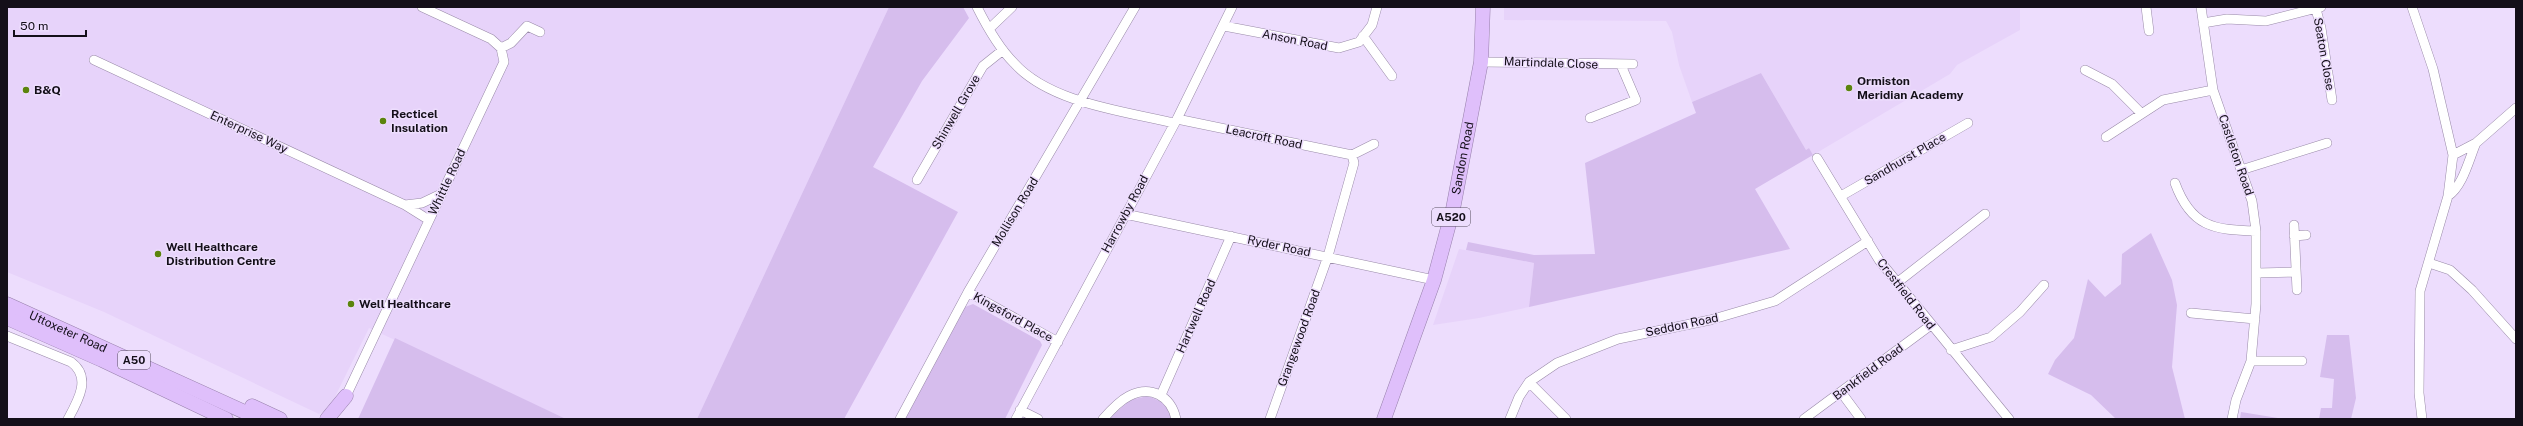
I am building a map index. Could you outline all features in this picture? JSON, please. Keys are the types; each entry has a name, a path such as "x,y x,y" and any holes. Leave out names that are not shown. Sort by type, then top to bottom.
{"highway":[{"name":"Sandon Road","path":"1384,419 1434,280 1453,209 1481,62 1483,7"},
{"name":"Uttoxeter Road","path":"7,304 164,373 260,419"},
{"name":"Uttoxeter Road","path":"7,318 102,360 226,419"},
{"path":"164,373 280,419"},
{"path":"327,419 346,396"},
{"path":"337,419 346,396"}],"street":[{"path":"422,7 491,39 501,48 511,43 527,26 540,32"},
{"name":"Leacroft Road","path":"977,7 989,29 1014,64 1034,80 1052,90 1081,100 1175,121 1352,155"},
{"path":"989,29 1012,7"},
{"name":"Mollison Road","path":"900,419 968,292 1135,7"},
{"name":"Harrowby Road","path":"1016,419 1175,121 1224,26 1232,7"},
{"name":"Anson Road","path":"1224,26 1338,48 1358,42 1372,25 1377,7"},
{"path":"2146,7 2149,31"},
{"name":"Castleton Road","path":"2201,7 2214,90 2252,201 2256,230 2256,304 2251,361 2236,400 2232,419"},
{"path":"2412,7 2433,69 2453,155 2448,196 2420,291 2419,393 2422,419"},
{"name":"Seaton Close","path":"2203,23 2227,19 2266,21 2319,8 2332,100"},
{"path":"1363,36 1392,76"},
{"name":"Whittle Road","path":"346,396 502,67 504,57 501,48"},
{"name":"Shinwell Grove","path":"916,180 983,66 1003,50"},
{"name":"Enterprise Way","path":"94,60 405,205 429,220"},
{"name":"Martindale Close","path":"1481,62 1633,64"},
{"path":"1590,118 1636,100 1621,65"},
{"path":"2085,70 2112,84 2141,113"},
{"path":"2106,137 2163,100 2214,90"},
{"path":"2453,155 2476,143 2516,108"},
{"name":"Sandhurst Place","path":"1841,196 1968,122"},
{"path":"2241,170 2328,143"},
{"path":"2448,196 2456,188 2476,143"},
{"path":"1328,256 1354,163 1352,155 1374,144"},
{"name":"Crestfield Road","path":"1817,158 1879,260 1951,350 2009,419"},
{"path":"2175,183 2186,208 2200,221 2226,230 2256,230"},
{"path":"405,205 422,203 442,194"},
{"name":"Ryder Road","path":"1125,214 1328,256 1434,280"},
{"path":"1898,282 1986,214"},
{"path":"2294,225 2296,290"},
{"path":"2294,236 2306,235"},
{"name":"Hartwell Road","path":"1161,395 1231,236"},
{"name":"Seddon Road","path":"1510,419 1519,397 1529,382 1557,363 1618,339 1710,320 1775,301 1868,241"},
{"name":"Grangewood Road","path":"1270,419 1328,256"},
{"path":"2429,263 2450,270 2472,290 2516,339"},
{"path":"2257,273 2296,272"},
{"path":"1951,350 1991,337 2020,312 2044,285"},
{"name":"Kingsford Place","path":"968,292 1058,342"},
{"path":"2191,313 2255,319"},
{"name":"Bankfield Road","path":"1804,419 1931,325"},
{"path":"7,336 71,362 78,367 83,380 76,404 68,419"},
{"path":"2251,361 2302,361"},
{"path":"1529,382 1566,419"},
{"path":"1103,419 1128,396 1148,392 1161,395 1173,408 1176,419"},
{"path":"1841,392 1861,419"},
{"path":"1020,410 1038,419"}],"shaded area":[{"path":"7,7 889,7 697,419 566,419 369,328 329,409 319,414 104,312 7,272"},
{"path":"889,7 963,7 969,18 922,81 873,167 958,212 844,419 697,419"},
{"name":"Ormiston Meridian Academy","path":"1504,7 2020,7 2020,30 1957,65 1950,74 1813,155 1809,148 1806,150 1761,73 1692,102 1679,65 1672,32 1666,21 1504,20"},
{"path":"1761,73 1806,150 1809,148 1813,155 1755,189 1790,249 1529,307 1534,263 1466,250 1468,242 1534,255 1595,254 1585,163 1696,113 1692,102"},
{"path":"2151,233 2172,280 2177,305 2172,367 2185,419 2116,419 2091,395 2048,374 2055,360 2074,338 2088,279 2105,297 2121,284 2122,254"},
{"path":"1459,249 1534,263 1529,307 1479,318 1433,325"},
{"path":"973,304 1040,341 1042,345 1005,419 904,419 965,307"},
{"path":"2327,335 2349,335 2356,398 2351,419 2319,419 2321,408 2332,408 2334,379 2320,377"},
{"path":"395,338 566,419 358,419"},
{"path":"1148,396 1164,403 1172,419 1109,419 1130,400"},
{"path":"2241,412 2284,419 2240,419"}],"place":[{"name":"Ormiston Meridian Academy","path":"1849,88"},
{"name":"B&Q","path":"26,90"},
{"name":"Recticel Insulation","path":"383,121"},
{"name":"Well Healthcare Distribution Centre","path":"158,254"},
{"name":"Well Healthcare","path":"351,304"}]}
